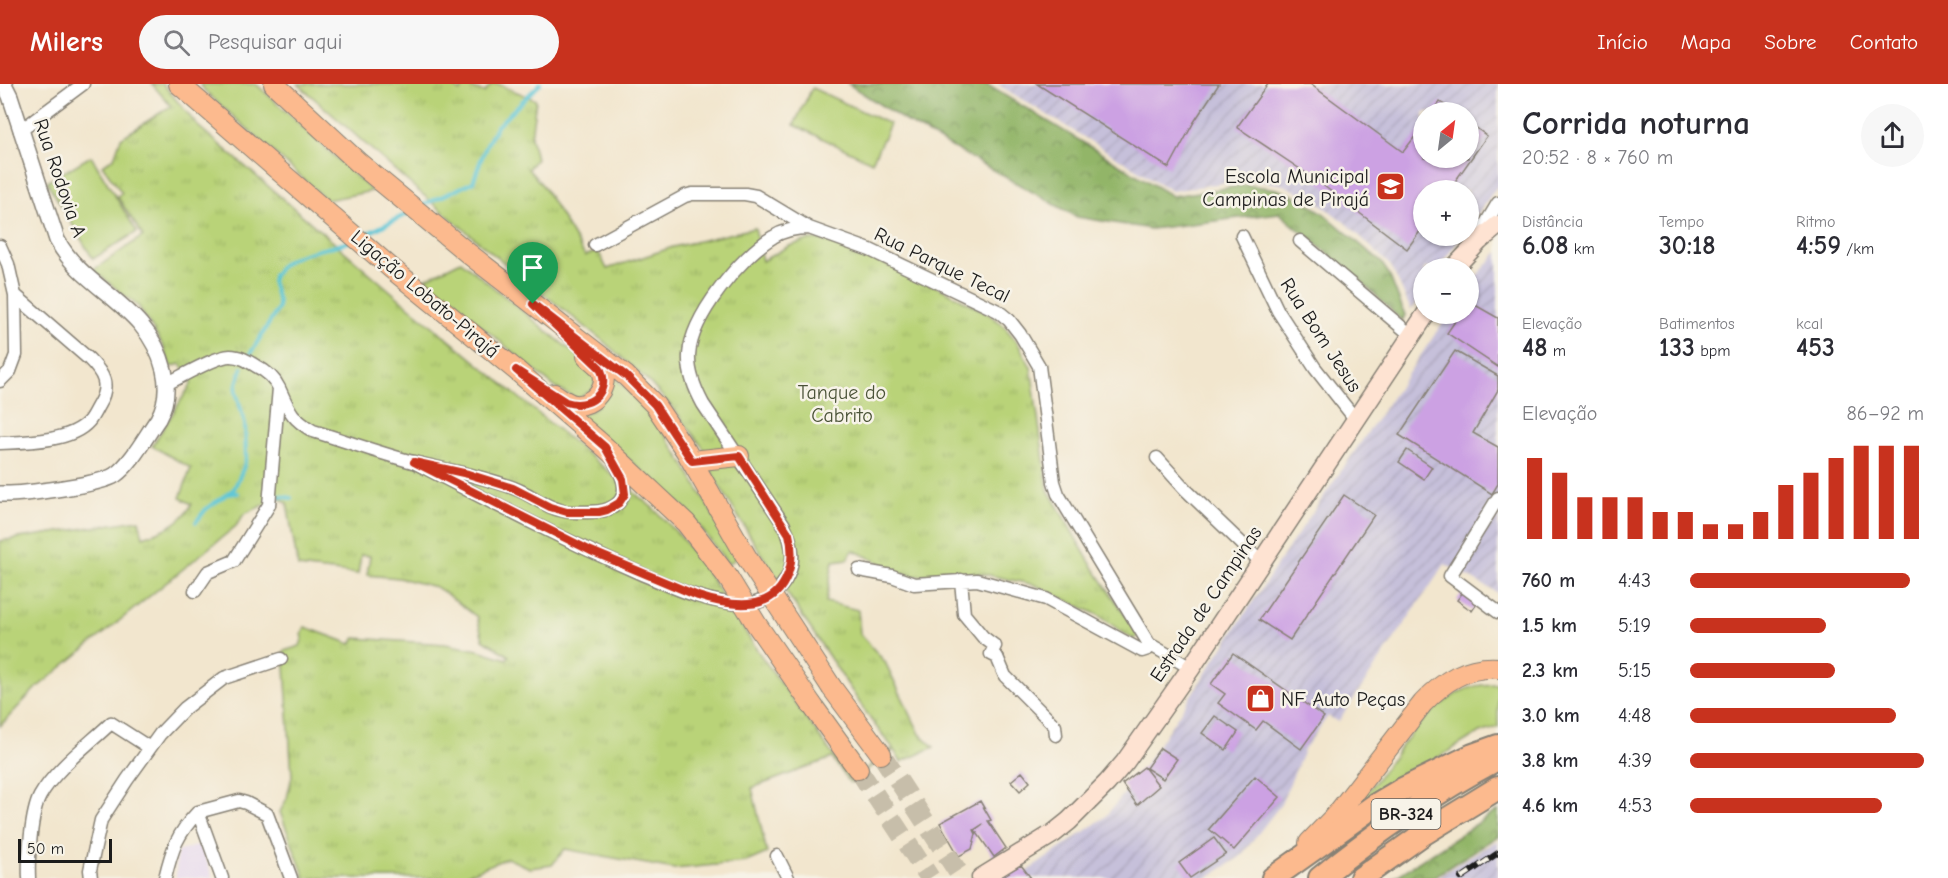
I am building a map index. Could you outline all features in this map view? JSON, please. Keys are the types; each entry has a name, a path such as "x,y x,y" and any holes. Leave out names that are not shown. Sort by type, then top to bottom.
{"highway":[{"path":"1272,878 1374,806 1401,790 1473,755 1498,746"},
{"name":"BR-324","path":"1320,878 1411,811 1498,758"},
{"name":"BR-324","path":"1361,878 1423,834 1498,788"}],"main road":[{"name":"Ligação Lobato-Pirajá","path":"179,84 391,268 516,370 605,447 686,523 727,576 757,625 858,769"},
{"path":"193,84 254,147"},
{"path":"274,84 359,164 469,254 626,376 655,405 692,461 747,558 832,688 881,754"},
{"path":"1463,258 1498,225"},
{"path":"516,370 574,405 589,402 603,386 604,378 600,368 533,304"},
{"name":"Estrada de Campinas","path":"981,878 1054,833 1086,806 1142,741 1420,324"},
{"path":"692,461 739,456"},
{"path":"1272,878 1326,827 1436,688 1462,673 1484,668 1498,668"}],"street":[{"name":"Rua Rodovia A","path":"0,494 96,483 115,475 124,467 158,419 165,403 166,384 160,357 142,326 62,250 51,228 4,84"},
{"path":"20,130 83,84"},
{"name":"Rua Parque Tecal","path":"595,245 685,196 745,194 756,196 808,228 870,250 998,311 1020,334 1039,366 1054,482 1058,494 1149,644 1191,668"},
{"path":"1470,251 1498,202"},
{"path":"414,462 550,532 653,579 713,601 750,604 764,600 783,584 789,573 792,546 784,525 703,404 695,387 689,355 700,321 727,279 746,257 778,234 796,228 808,228"},
{"name":"Rua Bom Jesus","path":"1242,237 1278,311 1315,368 1356,420"},
{"path":"1300,242 1412,336"},
{"path":"0,246 8,264 15,295 16,355 10,371 0,381"},
{"path":"0,443 35,441 78,430 89,421 104,395 105,380 99,369 15,295"},
{"path":"166,384 216,360 230,356 239,357 265,371 276,382 292,415 299,423 313,431 414,462 468,474 513,488 558,510 567,512 599,512 614,507 625,494 621,472 605,447"},
{"path":"195,591 208,572 234,561 269,505 279,388"},
{"path":"1157,458 1194,498 1261,562"},
{"path":"1498,498 1450,576 1498,612"},
{"path":"859,570 892,576 914,584 961,580 964,614 982,637 995,646 991,654 997,657 1005,676 1055,726 1056,735"},
{"name":"Rua Parque Tecal","path":"961,580 977,580 1046,599 1142,651 1148,649 1149,644"},
{"path":"91,878 90,870 101,820 160,734 185,708 224,678 281,659"},
{"path":"29,878 28,862 35,814 40,796 58,773 111,723 150,748"},
{"path":"165,878 172,850 183,827 198,812 239,801 246,802 267,814 291,878"},
{"path":"198,812 222,878"},
{"path":"777,856 788,878"}],"shaded area":[{"path":"997,84 1498,84 1498,185 1479,212 1479,180 1413,180 1413,246 1454,246 1446,258 1413,258 1413,307 1411,310 1391,266 1348,225 1318,202 1284,185 1248,179 1172,191"},
{"path":"1498,252 1498,593 1445,564 1338,722 1328,716 1305,748 1281,804 1240,857 1207,878 1018,878 1105,817 1136,779 1291,544 1442,324 1479,324 1479,274"},
{"path":"1498,840 1498,878 1436,878 1469,857"},
{"path":"201,844 213,878 176,878 177,852"}],"green space":[{"name":"Tanque do Cabrito","path":"152,84 163,84 198,126 401,300 654,509 680,536 701,563 759,653 851,780 893,748 871,720 760,552 714,477 704,449 674,409 647,380 602,340 493,254 298,84 452,84 460,92 465,85 484,93 492,84 498,84 536,100 531,137 536,159 528,169 543,186 585,256 598,251 607,269 673,247 755,228 762,261 789,246 808,240 839,244 946,291 987,313 1002,324 1017,342 1031,367 1048,490 1089,561 1137,633 1137,637 1131,638 1098,615 1035,585 984,574 912,576 883,569 884,565 853,550 848,559 833,561 826,602 858,610 860,634 885,662 920,734 934,747 901,762 894,750 850,783 832,758 752,788 767,853 746,862 674,869 565,849 552,865 530,868 507,858 459,878 305,878 280,812 287,798 292,776 284,651 300,646 303,637 301,635 305,627 351,644 355,638 445,644 478,650 507,659 509,656 483,639 477,617 436,587 399,578 367,575 370,556 361,555 358,574 298,567 287,503 279,498 244,514 236,526 34,690 0,726 0,541 139,520 143,537 177,522 192,504 180,498 191,468 152,446 192,383 180,364 171,367 162,344 139,307 93,270 143,236 117,196 122,193 102,165 114,158 121,138 171,106"},
{"path":"200,84 256,84 372,191 327,200"},
{"path":"848,84 986,84 1172,196 1247,185 1277,189 1302,199 1322,212 1381,262 1389,274 1405,315 1402,321 1365,285 1279,213 1151,229 1077,217 907,122"},
{"path":"812,88 890,124 872,162 794,125"},
{"path":"91,156 137,232 93,259 47,182"},
{"path":"461,261 591,367 596,380 592,390 577,399 556,388 425,279"},
{"path":"610,374 649,414 666,436 696,484 737,558 728,564 688,511 578,415 598,405"},
{"path":"1498,684 1498,727 1475,735 1392,786 1343,821 1409,736 1433,711 1466,689"},
{"path":"1498,810 1498,836 1432,878 1394,878"}],"building":[{"path":"1037,84 1219,84 1194,122 1169,168"},
{"path":"1268,84 1310,84 1403,152 1413,139 1413,168 1464,168 1456,180 1413,180 1413,241 1407,249 1312,177 1237,127"},
{"path":"1479,130 1487,136 1479,147"},
{"path":"1479,307 1498,318 1498,367 1447,333 1453,324 1479,324"},
{"path":"1455,351 1498,376 1498,390 1473,433 1498,447 1498,484 1492,494 1399,435"},
{"path":"1407,450 1432,467 1424,479 1399,462"},
{"path":"1344,495 1374,515 1290,640 1259,620"},
{"path":"1463,592 1478,602 1472,611 1457,600"},
{"name":"NF Auto Peças","path":"1233,653 1324,717 1301,749 1263,721 1256,730 1218,703 1225,694 1211,684"},
{"path":"1215,716 1238,732 1226,750 1202,733"},
{"path":"1160,748 1177,759 1163,779 1146,768"},
{"path":"1144,767 1159,786 1137,805 1122,784"},
{"path":"1022,772 1030,782 1020,791 1011,781"},
{"path":"1255,776 1280,797 1234,850 1209,829"},
{"path":"980,801 991,820 988,821 1006,848 994,857 975,830 983,824 974,830 976,834 972,849 959,856 940,823"},
{"path":"1214,838 1226,854 1190,878 1179,863"},
{"path":"1021,865 1031,878 996,878"}],"waterway":[{"path":"421,206 473,182 486,146 497,126 540,84"},
{"path":"362,236 409,213"},
{"path":"250,354 278,309 272,281 284,263 305,254 350,241"},
{"path":"196,522 206,509 234,489 243,469 246,458 245,424 236,391 242,368"},
{"path":"228,494 238,493"},
{"path":"279,496 291,498"}],"tunnel":[{"path":"881,754 962,878"},
{"path":"858,769 930,878"}],"railway":[{"path":"1461,878 1498,853"}],"place":[{"name":"Escola Municipal Campinas de Pirajá","path":"1390,187"},
{"name":"NF Auto Peças","path":"1260,699"}],"route":[{"path":"533,304 626,376 655,405 692,461 739,456 789,534 792,561 789,573 777,591 764,600 750,604 713,601 698,596 591,551 414,462 468,474 513,488 550,507 567,512 599,512 619,503 625,494 623,479 605,447 516,370 574,405 589,402 595,398 603,386 604,378 600,368 533,304"}]}
